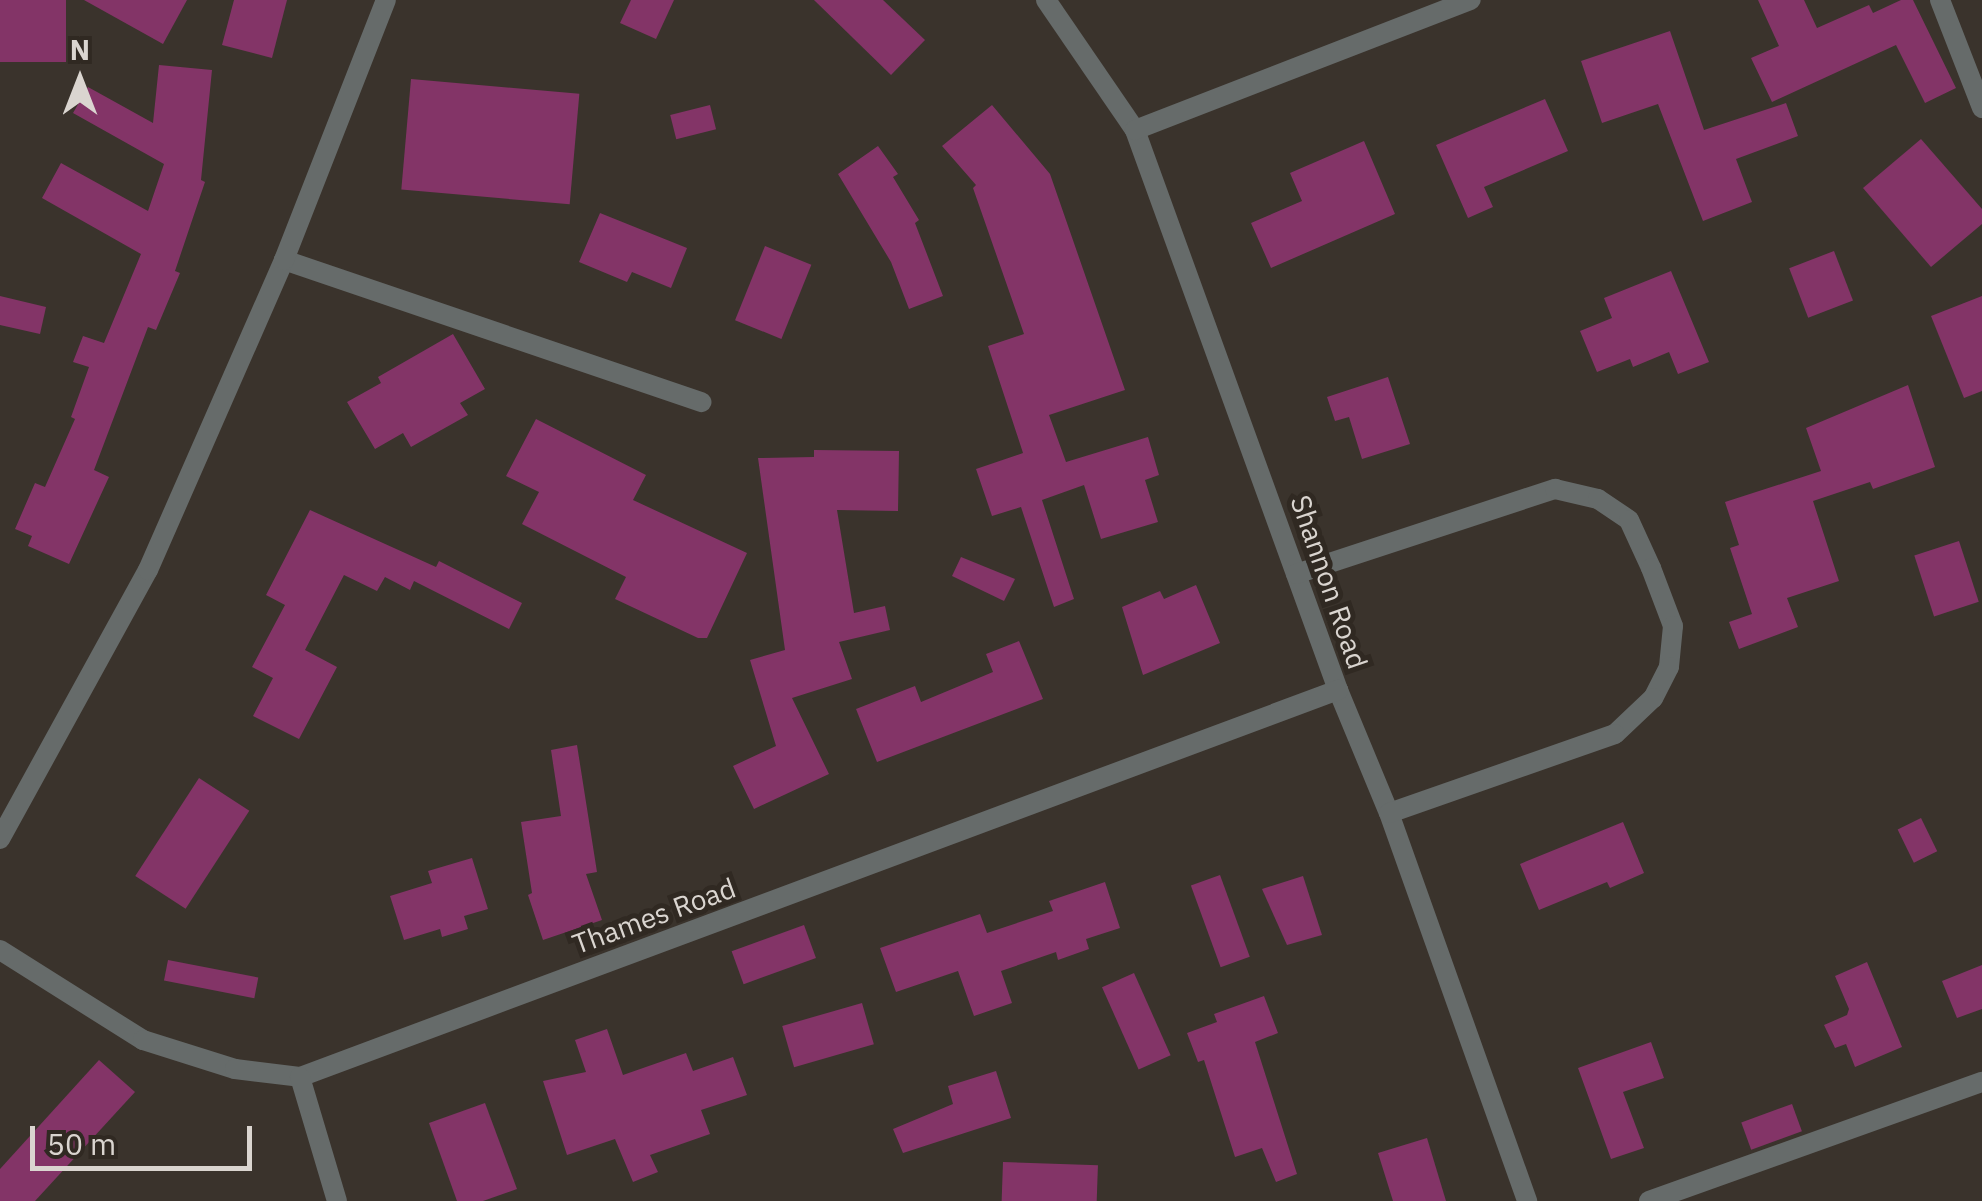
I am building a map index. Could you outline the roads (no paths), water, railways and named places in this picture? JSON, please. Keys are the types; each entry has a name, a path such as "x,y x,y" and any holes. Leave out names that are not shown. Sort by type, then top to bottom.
{"street":[{"path":"0,839 148,570 284,260 386,0"},
{"name":"Shannon Road","path":"1046,0 1136,130 1338,690 1389,813 1527,1201"},
{"path":"1136,130 1472,0"},
{"path":"1940,0 1982,108"},
{"path":"284,260 701,402"},
{"path":"1296,574 1556,489 1598,499 1629,520 1651,568 1673,626 1669,667 1653,698 1615,734 1389,813"},
{"name":"Thames Road","path":"0,950 143,1040 235,1069 300,1077 1338,690"},
{"path":"300,1077 337,1201"},
{"path":"1649,1201 1982,1082"}]}
